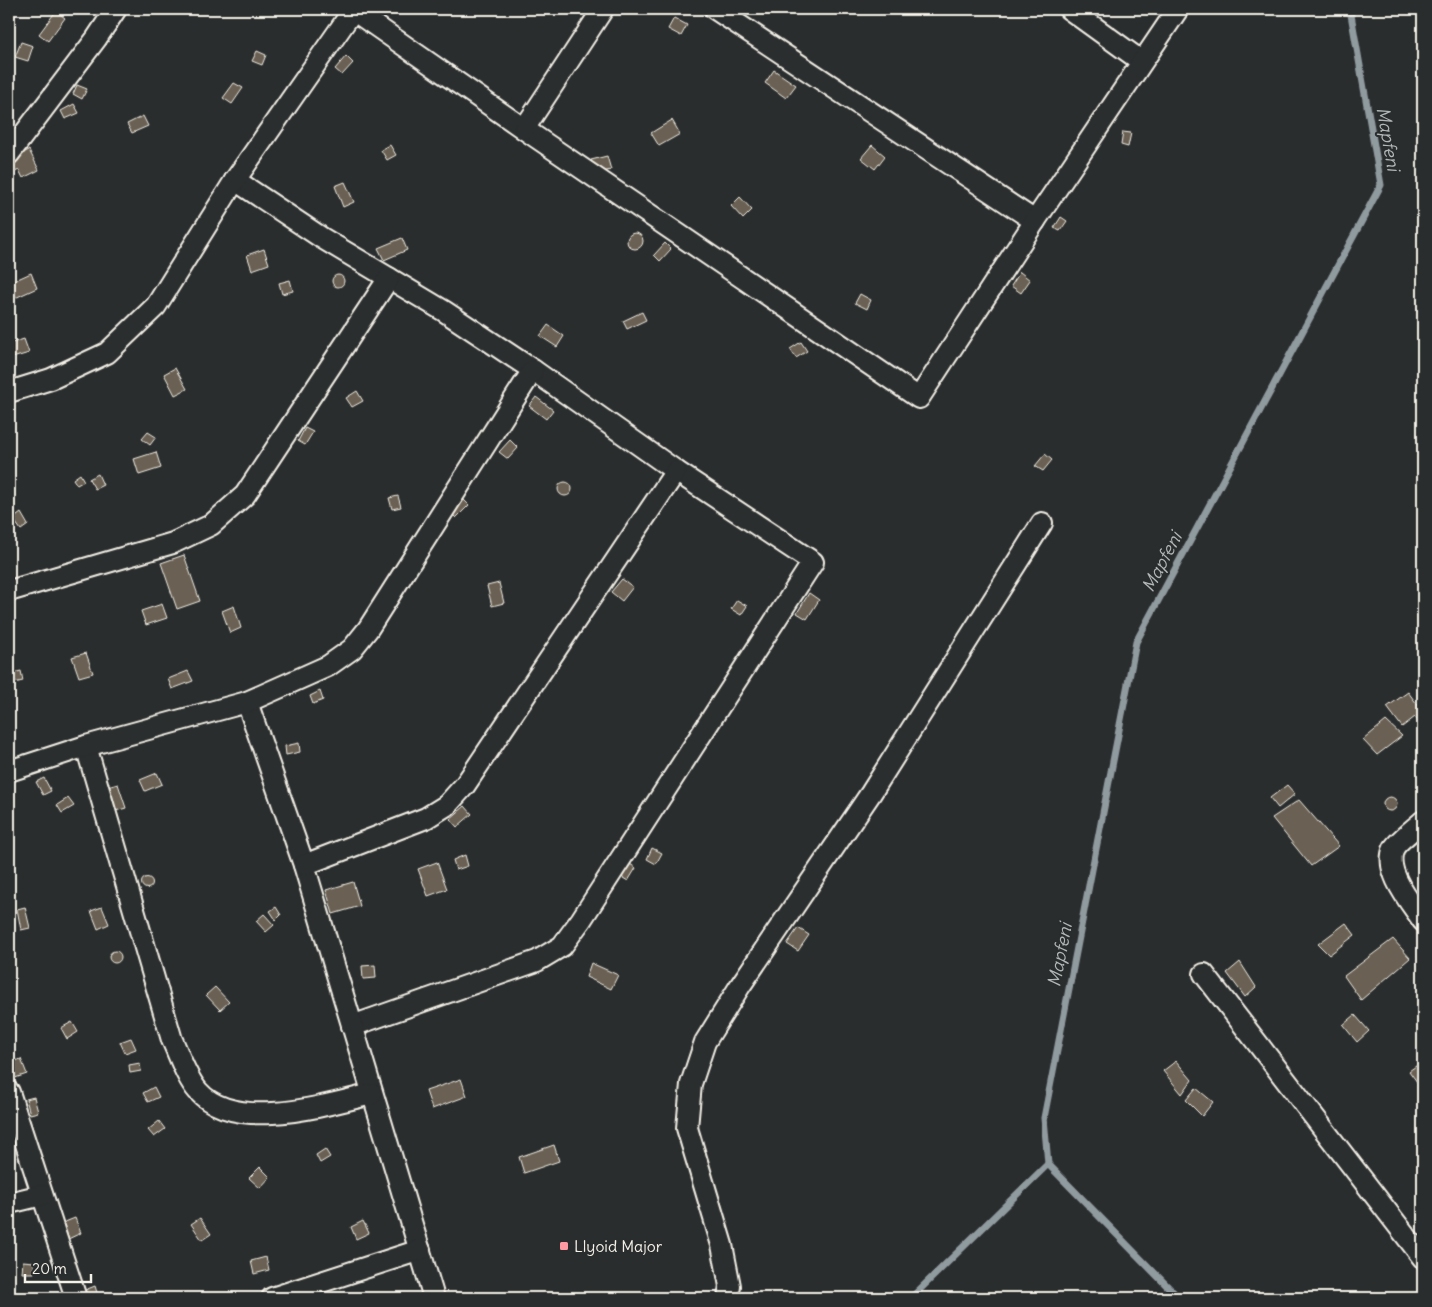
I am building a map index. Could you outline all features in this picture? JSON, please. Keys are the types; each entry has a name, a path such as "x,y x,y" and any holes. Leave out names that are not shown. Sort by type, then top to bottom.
{"street":[{"path":"9,154 96,39 116,9"},
{"path":"524,129 603,9"},
{"path":"715,9 1035,221"},
{"path":"1069,9 1142,61"},
{"path":"9,392 51,379 107,353 156,306 236,180 354,10 524,129 919,398 1035,221 1178,9"},
{"path":"236,180 322,238 444,311 533,370 676,471 813,562 581,920 562,946 536,961 352,1026"},
{"path":"9,591 173,543 210,525 246,495 389,278"},
{"path":"9,771 86,746 247,702 328,666 352,650 368,629 533,370"},
{"path":"304,865 426,818 447,805 465,785 676,471"},
{"path":"728,1298 730,1286 722,1245 687,1128 690,1084 704,1042 871,793 1042,523"},
{"path":"247,702 304,865 434,1298"},
{"path":"86,746 172,1040 187,1074 199,1092 217,1105 242,1113 269,1114 302,1110 372,1094"},
{"path":"1423,821 1394,847 1391,864 1397,883 1423,921"},
{"path":"1204,974 1423,1258"},
{"path":"9,1092 76,1298"},
{"path":"9,1203 42,1195"},
{"path":"272,1298 420,1250"}],"building":[{"path":"56,11 65,18 48,41 39,34"},
{"path":"674,18 687,25 681,36 668,29"},
{"path":"21,42 33,46 28,61 15,57"},
{"path":"257,51 266,55 262,65 252,61"},
{"path":"346,56 353,63 342,75 335,69"},
{"path":"774,70 796,85 786,98 765,83"},
{"path":"234,83 243,88 232,104 223,98"},
{"path":"77,85 87,89 82,99 73,94"},
{"path":"74,104 79,113 65,119 61,111"},
{"path":"143,116 148,126 132,133 127,124"},
{"path":"672,120 680,134 659,146 651,133"},
{"path":"1123,132 1131,133 1128,147 1121,145"},
{"path":"390,145 396,155 387,160 381,150"},
{"path":"872,145 885,156 875,169 861,158"},
{"path":"29,150 39,170 23,178 19,170 9,175 9,160"},
{"path":"607,156 611,170 594,174 591,160"},
{"path":"345,182 354,202 343,207 335,186"},
{"path":"740,197 752,210 743,219 731,206"},
{"path":"1061,217 1067,221 1060,231 1054,228"},
{"path":"635,233 641,235 643,241 641,247 635,249 629,247 627,241 629,235"},
{"path":"402,238 407,250 384,260 378,248"},
{"path":"665,243 671,249 660,261 654,255"},
{"path":"264,249 269,264 252,270 247,255"},
{"path":"1020,272 1030,280 1021,293 1011,286"},
{"path":"31,273 37,288 15,298 9,283"},
{"path":"336,275 340,275 344,281 340,287 336,287 332,283 332,279"},
{"path":"290,280 293,291 282,294 279,283"},
{"path":"860,294 871,300 867,309 855,303"},
{"path":"642,312 646,320 627,329 623,321"},
{"path":"548,325 564,336 557,347 540,336"},
{"path":"24,339 29,353 9,359 9,344"},
{"path":"801,342 807,351 796,358 790,349"},
{"path":"175,368 187,389 175,395 164,374"},
{"path":"357,391 363,401 352,407 346,398"},
{"path":"536,397 553,410 546,419 529,406"},
{"path":"305,428 313,432 305,445 298,441"},
{"path":"148,432 156,437 150,445 142,439"},
{"path":"510,440 518,448 508,459 499,452"},
{"path":"156,452 161,468 139,475 134,459"},
{"path":"1045,454 1052,460 1043,471 1035,466"},
{"path":"80,474 84,481 77,485 73,479"},
{"path":"98,474 103,485 95,489 89,479"},
{"path":"565,482 570,484 572,489 570,494 565,496 560,494 558,489 560,484"},
{"path":"398,496 401,507 392,509 389,498"},
{"path":"463,499 469,505 456,518 450,512"},
{"path":"21,513 28,525 21,530 13,519"},
{"path":"184,555 200,601 177,609 161,563"},
{"path":"622,579 633,587 622,601 611,592"},
{"path":"499,583 504,603 492,606 487,586"},
{"path":"809,593 819,600 807,619 797,613"},
{"path":"737,600 747,606 741,615 731,609"},
{"path":"162,604 167,618 146,625 141,611"},
{"path":"234,606 241,628 230,633 222,611"},
{"path":"86,653 93,673 79,677 72,657"},
{"path":"21,671 23,681 9,684 9,674"},
{"path":"188,671 193,681 172,689 168,679"},
{"path":"320,691 323,700 313,704 310,696"},
{"path":"1408,692 1423,712 1423,717 1418,721 1415,717 1402,727 1387,707"},
{"path":"1386,721 1402,736 1377,755 1363,740"},
{"path":"299,743 300,752 286,755 285,746"},
{"path":"157,773 162,784 145,791 140,780"},
{"path":"44,778 51,791 43,795 36,782"},
{"path":"118,784 126,808 112,812 104,788"},
{"path":"1287,785 1295,794 1278,808 1270,798"},
{"path":"1390,797 1395,799 1397,804 1395,809 1390,811 1385,809 1383,804 1385,799"},
{"path":"68,798 74,806 62,813 57,805"},
{"path":"1299,800 1339,846 1311,866 1272,818"},
{"path":"465,806 472,814 457,827 450,819"},
{"path":"652,848 662,853 656,864 647,859"},
{"path":"465,855 468,866 456,870 453,860"},
{"path":"437,862 447,889 428,896 418,869"},
{"path":"627,862 636,868 628,881 618,875"},
{"path":"145,878 149,878 152,883 151,887 145,888 142,885 142,881"},
{"path":"353,882 360,906 333,914 326,890"},
{"path":"25,907 30,928 21,930 17,909"},
{"path":"102,907 109,924 98,929 91,911"},
{"path":"276,907 281,915 276,920 270,911"},
{"path":"264,914 274,925 266,932 256,921"},
{"path":"1346,923 1355,935 1329,955 1318,944"},
{"path":"798,928 809,935 798,951 787,944"},
{"path":"1393,939 1410,958 1361,1000 1344,976"},
{"path":"113,951 117,951 121,957 117,963 113,963 109,959 109,955"},
{"path":"1240,962 1256,987 1245,997 1227,973"},
{"path":"591,963 618,975 611,989 586,977"},
{"path":"375,965 376,978 363,979 362,966"},
{"path":"215,987 229,1002 220,1010 206,995"},
{"path":"1355,1015 1369,1031 1357,1042 1343,1025"},
{"path":"72,1022 78,1032 67,1039 61,1028"},
{"path":"131,1038 136,1049 125,1053 120,1042"},
{"path":"21,1059 27,1074 12,1079 9,1063"},
{"path":"1176,1061 1192,1080 1182,1094 1163,1071"},
{"path":"1423,1061 1423,1090 1409,1071"},
{"path":"140,1063 141,1071 130,1073 129,1065"},
{"path":"461,1079 467,1096 432,1109 426,1091"},
{"path":"154,1087 159,1097 148,1102 143,1093"},
{"path":"1196,1088 1213,1102 1202,1116 1186,1100"},
{"path":"34,1097 38,1112 30,1114 26,1099"},
{"path":"159,1121 165,1129 154,1137 148,1130"},
{"path":"554,1145 559,1161 524,1173 519,1157"},
{"path":"325,1149 330,1157 320,1163 316,1155"},
{"path":"260,1167 270,1177 260,1188 249,1178"},
{"path":"75,1218 81,1233 66,1240 60,1224"},
{"path":"200,1218 211,1234 202,1240 191,1224"},
{"path":"363,1221 369,1233 356,1239 351,1227"},
{"path":"266,1257 269,1270 254,1274 251,1261"},
{"path":"23,1261 34,1262 34,1273 22,1273"},
{"path":"95,1286 98,1296 88,1298 85,1290"}],"waterway":[{"name":"Mapfeni","path":"1048,1164 1044,1118 1136,642 1381,185 1350,9"},
{"path":"1048,1164 1179,1298"},
{"path":"911,1298 1048,1164"}],"place":[{"name":"Llyoid Major","path":"564,1246"}]}
